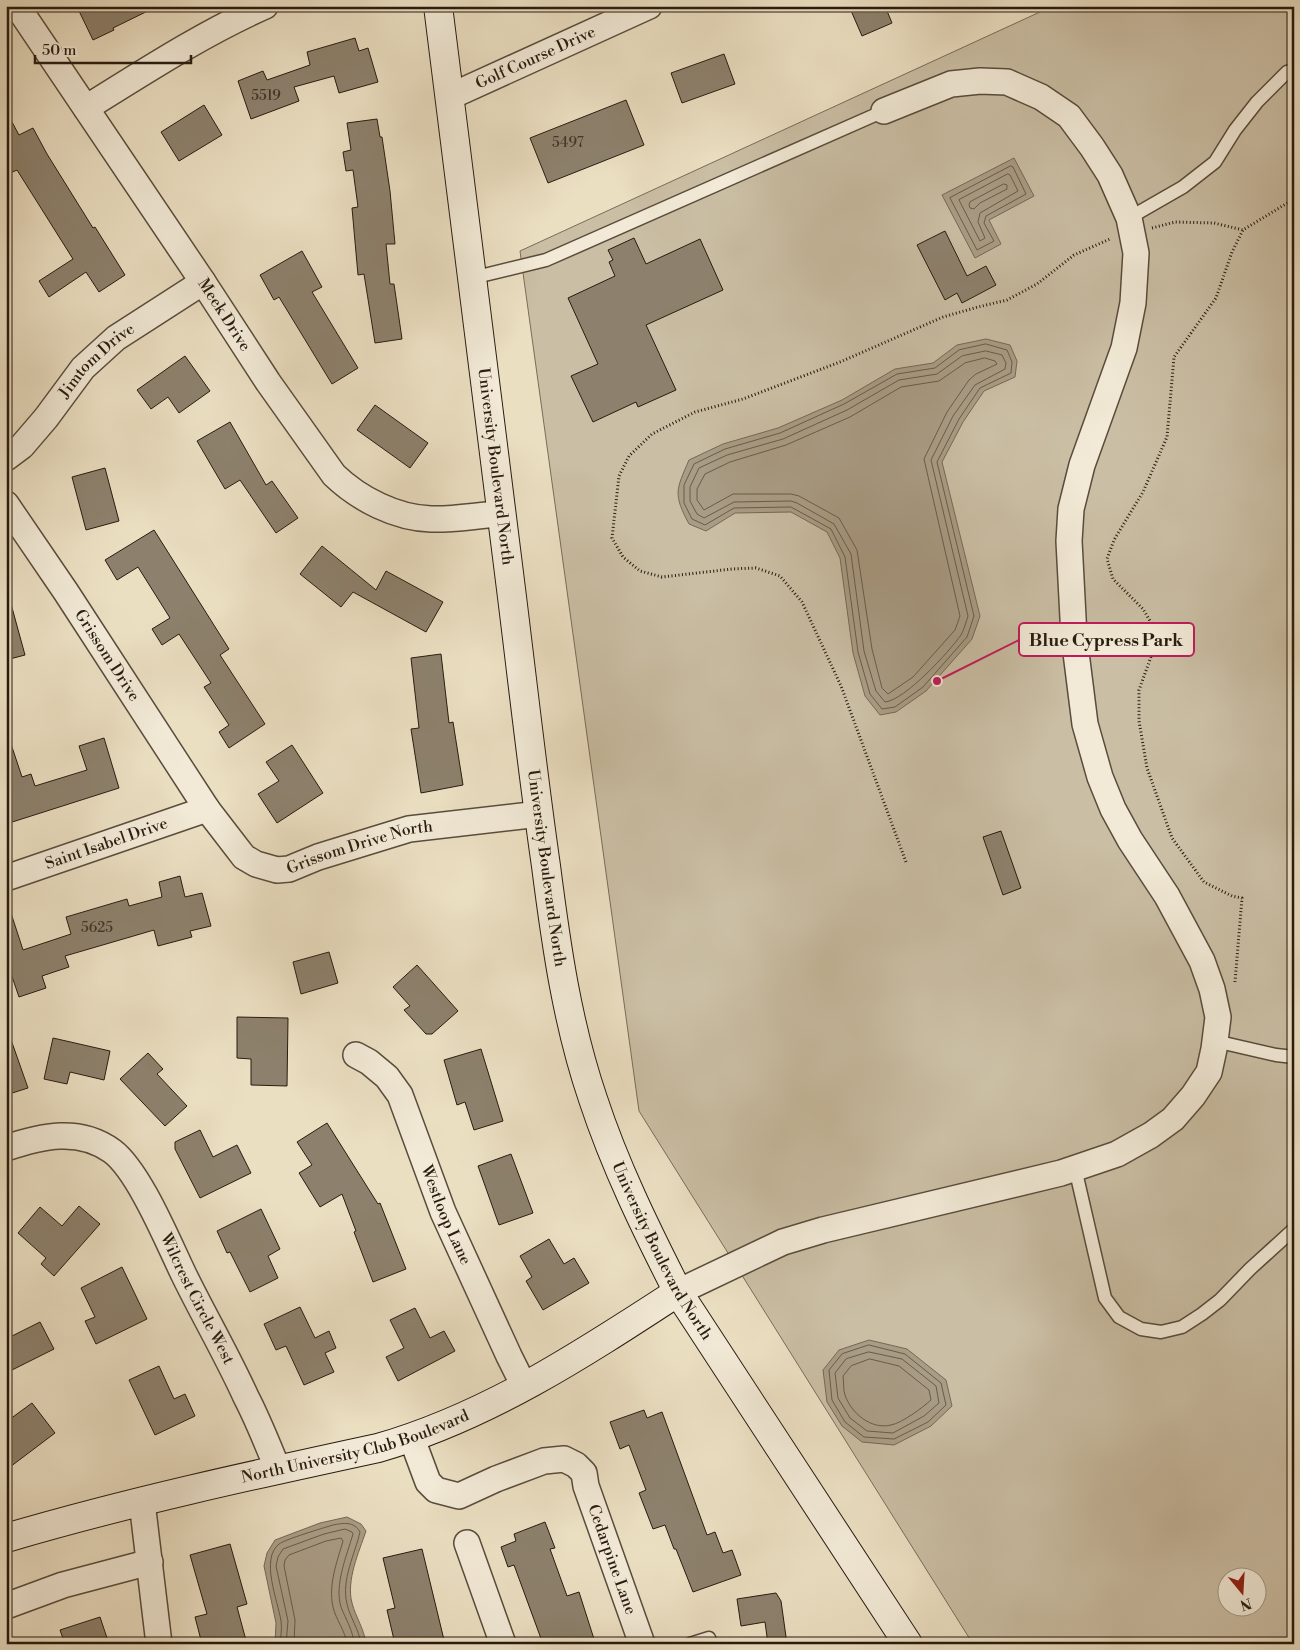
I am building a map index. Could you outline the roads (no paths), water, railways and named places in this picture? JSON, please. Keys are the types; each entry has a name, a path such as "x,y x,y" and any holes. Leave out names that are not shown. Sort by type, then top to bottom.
{"street":[{"name":"Meek Drive","path":"17,6 268,382 334,475 347,488 368,501 414,516 430,519 501,514"},
{"path":"86,108 170,57 245,15 265,6"},
{"name":"University Boulevard North","path":"438,6 538,814 568,1012 592,1097 617,1164 652,1241 678,1292 908,1644"},
{"name":"Golf Course Drive","path":"449,98 649,6"},
{"path":"678,1292 783,1242 823,1230 1075,1168 1117,1154 1151,1135 1174,1118 1193,1096 1209,1072 1215,1041 1218,1017 1212,988 1202,961 1168,896 1130,840 1113,808 1100,777 1085,724 1074,637 1068,541 1071,509 1082,465 1124,348 1130,321 1136,254 1131,226 1110,174 1092,147 1068,116 1041,97 1007,82 980,81 951,84 884,111"},
{"name":"Jimtom Drive","path":"6,458 22,446 46,418 83,368 116,338 203,282"},
{"name":"Grissom Drive","path":"6,504 66,592 207,809"},
{"name":"Grissom Drive North","path":"207,809 244,856 256,864 277,870 289,869 318,857 409,829 538,814"},
{"name":"Saint Isabel Drive","path":"6,878 207,809"},
{"name":"Westloop Lane","path":"356,1055 369,1062 387,1077 400,1095 443,1212 524,1386"},
{"name":"Wilcrest Circle West","path":"6,1148 33,1138 52,1135 77,1137 97,1143 121,1159 144,1194 246,1396 278,1470"},
{"name":"North University Club Boulevard","path":"6,1538 68,1520 412,1439 473,1414 524,1386 606,1339 678,1292"},
{"name":"Cedarpine Lane","path":"412,1439 428,1482 436,1490 459,1496 496,1479 544,1461 564,1459 576,1465 584,1473 586,1486 642,1644"},
{"path":"142,1502 159,1644"},
{"path":"467,1543 503,1644"},
{"path":"6,1606 63,1585 150,1562"}],"lane":[{"path":"1131,226 1215,162 1235,130 1257,102 1287,72 1294,70"},
{"path":"472,278 546,260 884,111"},
{"path":"1215,1041 1276,1055 1294,1057"},
{"path":"1075,1168 1105,1298 1120,1316 1141,1329 1160,1332 1182,1327 1202,1314 1220,1300 1294,1229"},
{"path":"690,1644 708,1638 711,1644"}],"water":[{"path":"1014,158 1034,196 989,220 1001,244 975,258 942,195"},
{"path":"986,339 1010,345 1017,361 1015,377 984,391 963,422 942,462 980,616 972,639 926,691 896,712 880,715 865,696 853,653 840,558 827,532 791,512 735,513 706,531 689,524 680,506 678,492 681,478 689,460 723,444 778,428 842,400 895,369 933,363 957,345"},
{"path":"869,1340 907,1349 946,1380 952,1406 931,1426 894,1445 862,1442 842,1426 827,1402 823,1370 839,1350"},
{"path":"347,1517 361,1524 366,1531 354,1566 351,1594 352,1603 364,1633 366,1644 275,1644 276,1623 264,1566 267,1553 275,1540 320,1523"}],"place":[{"name":"Blue Cypress Park","path":"937,681"}]}
